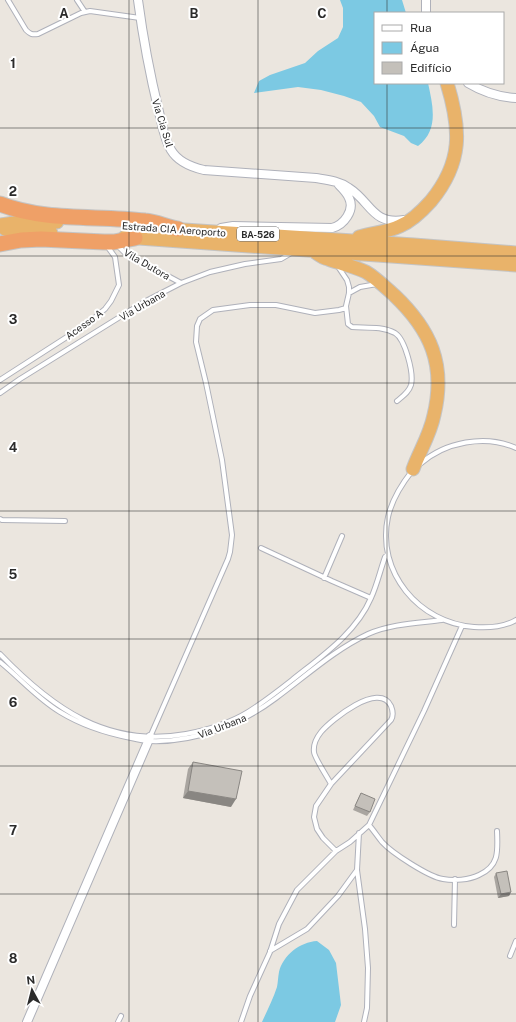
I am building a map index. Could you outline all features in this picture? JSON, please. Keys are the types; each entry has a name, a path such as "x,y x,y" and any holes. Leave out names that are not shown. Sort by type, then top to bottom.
{"highway":[{"path":"346,240 401,226 426,206 442,186 449,173 457,142 454,107 447,84"},
{"path":"0,204 38,215 147,221 178,229"},
{"name":"Estrada CIA Aeroporto","path":"0,227 20,222 47,222 346,240 516,253"},
{"name":"Estrada CIA Aeroporto","path":"0,227 30,232 303,249 516,265"},
{"path":"0,244 41,238 109,242 135,238"},
{"path":"303,249 366,272 410,311 421,325 434,352 439,378 437,401 430,433 413,469"}],"street":[{"name":"Via Cia Sul","path":"138,0 146,57 162,128 170,150 178,159 193,167 204,170 316,178 334,181 349,188 383,219 396,221 411,219"},
{"path":"426,0 426,12"},
{"path":"470,84 486,92 516,98"},
{"path":"206,231 233,226 336,227 346,219 351,204 345,191 334,181"},
{"path":"27,1022 149,739"}],"lane":[{"path":"8,0 26,30 29,34 33,35 85,12 99,12 140,18"},
{"path":"77,0 85,12"},
{"name":"Vila Dutora","path":"109,242 125,253 181,283"},
{"name":"Acesso A","path":"0,380 87,324 111,302 119,285 115,257 109,242"},
{"name":"Via Urbana","path":"0,393 144,302 181,283 210,272 245,264 281,259 303,249"},
{"path":"335,261 347,280 349,293 346,308 348,324 352,327 388,329 402,339 412,374 412,384 405,395 397,401"},
{"path":"349,293 360,287 371,284 381,284"},
{"path":"149,739 228,559 232,543 222,460 196,342 197,326 200,319 213,310 250,305 276,305 315,313 346,308"},
{"path":"516,448 483,441 468,442 452,445 425,459 413,469 402,484 391,506 386,536 388,554 394,571 402,586 413,600 427,611 442,620 462,626 487,628 516,620"},
{"path":"1,520 65,521"},
{"path":"324,578 342,536"},
{"path":"261,548 324,578 371,598"},
{"name":"Via Urbana","path":"0,654 52,701 77,717 104,729 149,739 201,731 247,713 270,698 324,654 353,626 371,598 385,557 388,554"},
{"name":"Via Urbana","path":"0,662 49,704 80,723 95,730 115,735 149,739 184,739 225,727 247,717 275,699 342,648 369,633 396,626 442,620"},
{"path":"241,1022 250,996 270,952 279,924 297,890 336,851 350,842 369,825 424,711 462,626"},
{"path":"331,784 313,753 315,741 322,731 357,704 370,698 381,698 389,703 393,710 391,720 331,784 316,806 314,817 317,829 323,838 336,851"},
{"path":"369,825 382,843 394,852 423,871 442,879 471,879 489,870 496,860 498,846 496,831"},
{"path":"360,833 357,870 365,929 368,968 367,1008 364,1022"},
{"path":"270,952 307,929 338,896 357,870"},
{"path":"454,925 455,879"},
{"path":"510,956 516,941"},
{"path":"118,1022 121,1016"}],"water":[{"path":"340,0 402,0 406,12 374,12 374,84 428,84 433,109 432,125 425,140 418,146 411,143 404,136 380,127 374,116 361,102 344,96 321,90 298,87 254,93 259,81 270,75 305,63 318,51 338,38 343,27 343,8"},
{"path":"317,941 329,950 336,963 341,1005 335,1022 262,1022 277,987 279,972 284,960 293,950 304,944"}],"building":[{"path":"193,762 242,771 236,799 188,791"},
{"path":"361,793 375,799 370,812 355,806"},
{"path":"507,871 511,892 501,894 496,873"}]}
